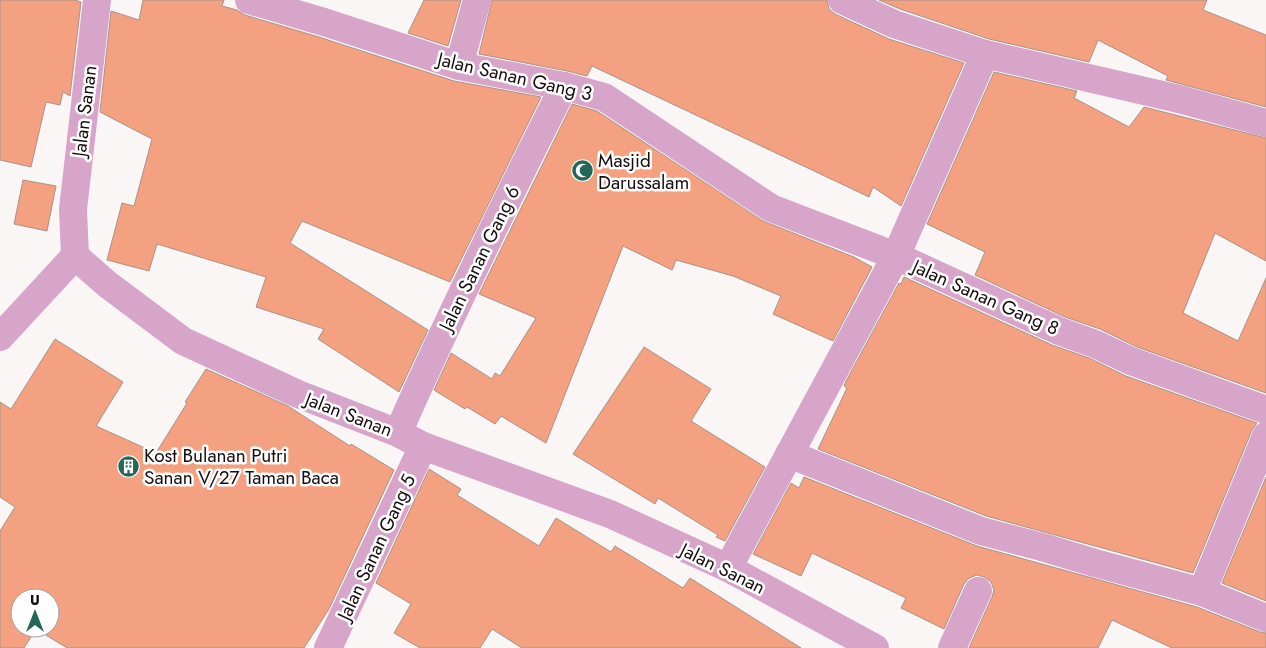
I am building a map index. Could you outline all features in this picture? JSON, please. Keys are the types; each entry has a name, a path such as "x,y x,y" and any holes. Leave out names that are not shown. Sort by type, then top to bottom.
{"street":[{"name":"Jalan Sanan","path":"97,0 73,209 75,256 107,284 183,341 298,394 398,433 423,446 610,514 728,568 875,648"},
{"name":"Jalan Sanan Gang 3","path":"249,0 459,66 564,86 604,97 770,208 896,256"},
{"path":"459,66 478,0"},
{"path":"842,0 894,24 986,54 1179,99 1266,122"},
{"path":"896,256 986,54"},
{"name":"Jalan Sanan Gang 6","path":"398,433 440,338 505,202 564,86"},
{"path":"0,337 75,256"},
{"name":"Jalan Sanan Gang 8","path":"728,568 896,256 1059,331 1095,344 1131,361 1266,410"},
{"path":"1202,592 1266,436"},
{"name":"Jalan Sanan Gang 5","path":"328,648 423,446"},
{"path":"789,454 981,531 1202,592 1266,618"},
{"path":"952,648 978,591"}],"building":[{"path":"0,0 75,0 81,2 70,96 63,92 60,105 46,102 31,167 0,160"},
{"path":"143,0 224,0 222,6 237,10 245,15 454,81 541,97 450,282 302,221 290,243 428,330 399,392 318,339 324,329 256,307 266,277 157,244 149,271 107,260 122,203 134,206 152,139 100,112 111,11 139,20"},
{"path":"424,0 461,0 448,46 408,33"},
{"path":"492,0 827,0 829,9 835,14 889,39 964,63 901,206 873,187 869,197 592,66 587,76 479,54"},
{"path":"879,0 1207,0 1203,10 1266,35 1266,107 1166,80 1168,76 1098,40 1089,62 989,39"},
{"path":"994,72 1077,91 1074,98 1129,127 1144,107 1266,138 1266,261 1215,233 1183,313 1238,341 1266,278 1266,393 1137,347 1100,329 1065,317 975,275 985,252 927,224"},
{"path":"572,104 597,111 763,221 854,257 872,267 833,341 773,314 781,296 733,276 676,260 672,270 623,246 546,443 501,416 495,424 467,407 465,409 434,390 451,353 492,379 495,373 500,376 536,318 479,294"},
{"path":"23,180 56,186 47,231 14,224"},
{"path":"904,277 1052,345 1089,358 1126,376 1257,423 1252,430 1193,573 986,516 818,449 847,388 844,386 846,381"},
{"path":"55,339 123,382 96,426 156,453 206,369 288,406 350,446 351,444 394,470 329,609 304,648 67,648 51,638 60,638 60,588 10,588 10,638 30,638 24,648 0,648 0,531 15,507 0,497 0,402 11,409"},
{"path":"644,347 711,389 691,421 765,467 725,541 658,498 655,504 573,454"},
{"path":"429,469 461,489 457,495 539,546 556,518 611,552 615,546 683,588 690,578 801,648 522,648 492,629 480,648 420,648 394,633 411,604 376,583"},
{"path":"804,477 977,546 1197,607 1266,633 1266,648 1172,648 1112,620 1098,648 969,648 994,590 991,582 984,577 977,575 969,578 964,584 944,629 901,608 906,598 812,553 801,576 753,554 791,483 799,488"},
{"path":"1266,477 1266,601 1222,583"}],"place":[{"name":"Masjid Darussalam","path":"582,171"},
{"name":"Kost Bulanan Putri Sanan V/27 Taman Baca","path":"128,466"}]}
